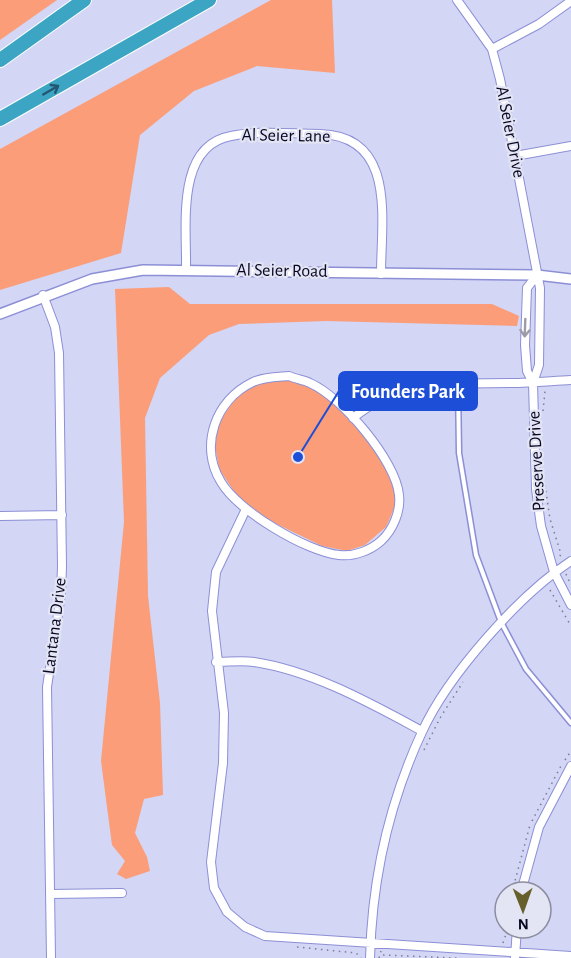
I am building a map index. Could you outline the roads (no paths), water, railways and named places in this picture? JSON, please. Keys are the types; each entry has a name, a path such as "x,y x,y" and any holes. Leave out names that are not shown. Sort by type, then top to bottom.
{"highway":[{"path":"0,60 84,0"},
{"path":"0,119 208,0"}],"street":[{"name":"Al Seier Drive","path":"457,0 492,49 500,79 537,276"},
{"path":"492,49 539,24 571,1"},
{"name":"Al Seier Lane","path":"186,269 188,186 195,164 208,148 231,136 320,134 333,135 354,143 370,158 375,168 381,191 381,274"},
{"path":"515,156 571,146"},
{"name":"Al Seier Road","path":"0,314 43,295 117,274 186,269 537,276 571,279"},
{"name":"Preserve Drive","path":"533,383 527,371 525,345 526,288 537,276"},
{"name":"Preserve Drive","path":"537,276 540,288 539,365 533,383 536,489 541,526 555,572 571,605"},
{"name":"Lantana Drive","path":"43,295 55,327 59,353 62,515 61,594 47,687 51,958"},
{"path":"289,376 311,383 353,418 389,468 397,484 399,496 396,519 390,532 381,542 357,554 342,556 317,550 246,509 221,483 211,456 212,430 227,401 254,382 289,376"},
{"path":"353,418 370,404 393,393 422,385 571,380"},
{"path":"246,509 216,572 212,611 216,662 224,713 223,763 211,862 214,888 227,912 245,927 265,936 515,956 571,956"},
{"path":"0,516 62,515"},
{"path":"370,958 375,889 382,847 393,809 422,731 475,653 501,622 555,572 571,561"},
{"path":"216,662 252,662 292,672 327,684 422,731"},
{"path":"524,880 539,827 571,766"},
{"path":"50,894 122,893"},
{"path":"515,956 516,940"}],"lane":[{"path":"458,384 459,453 467,515 476,555 501,622 526,669 571,723"}],"place":[{"name":"Founders Park","path":"298,457"}]}
